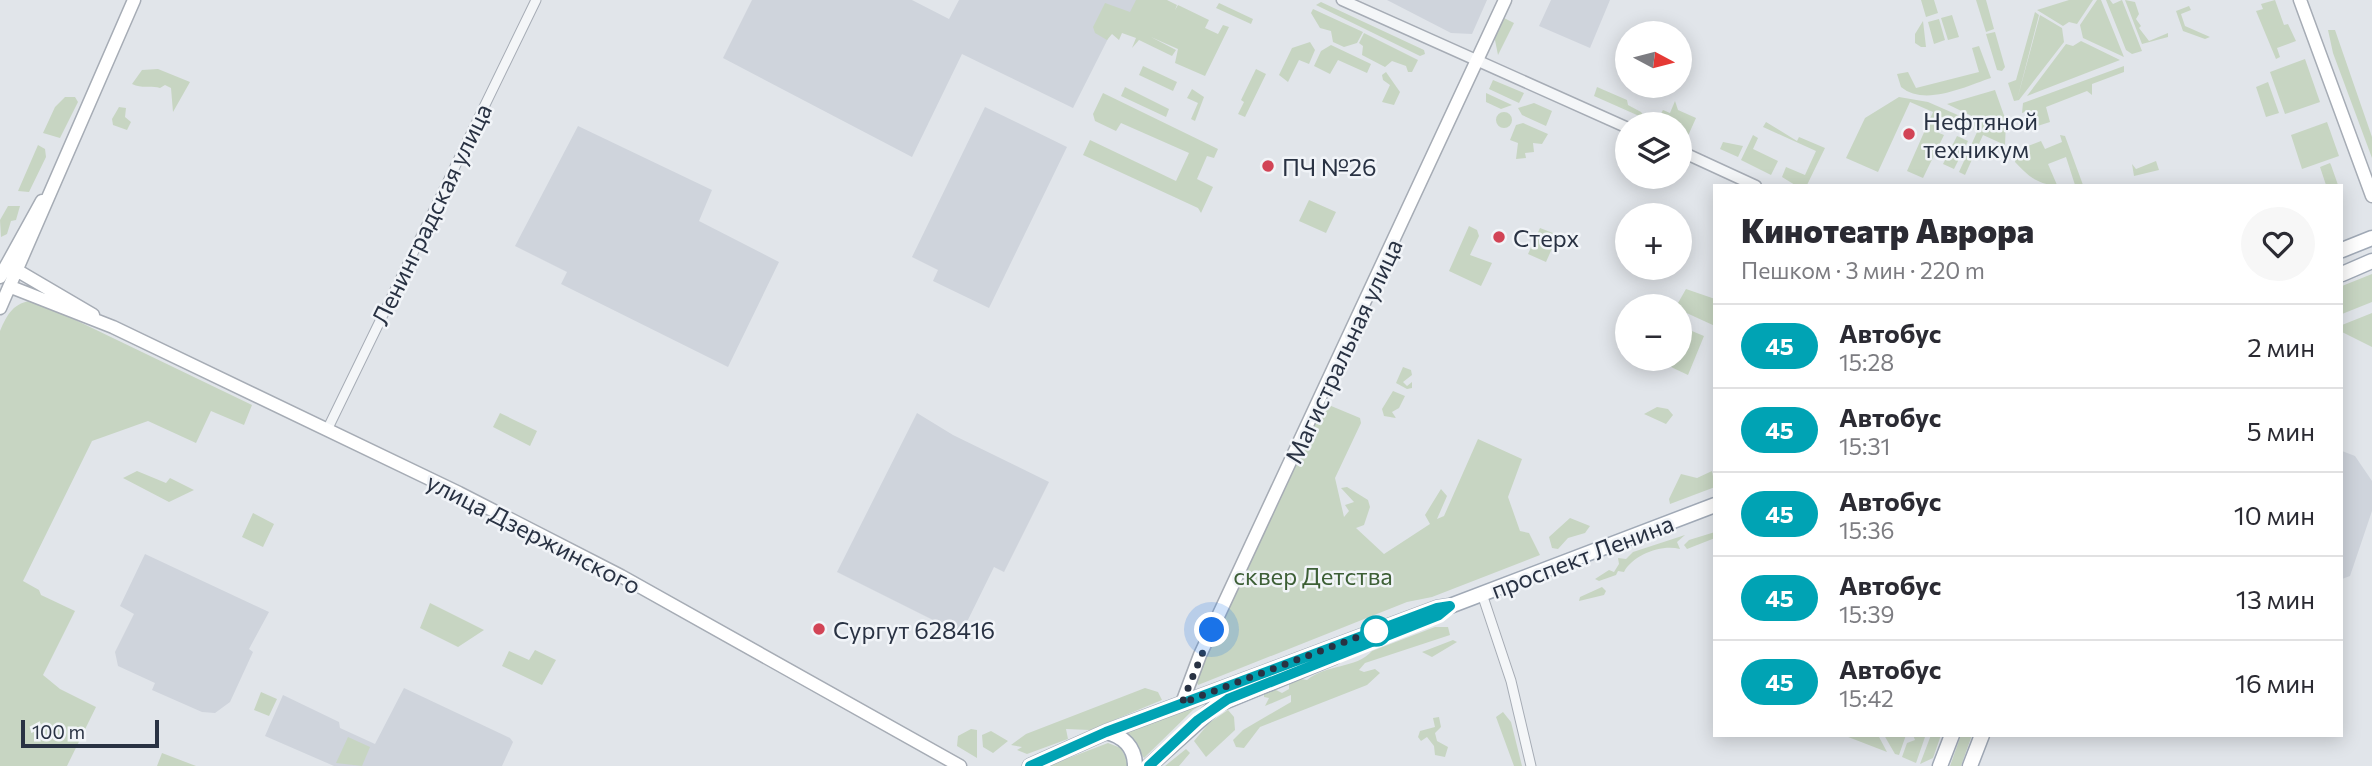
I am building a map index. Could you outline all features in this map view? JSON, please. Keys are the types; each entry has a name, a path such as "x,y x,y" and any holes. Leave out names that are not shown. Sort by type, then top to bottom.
{"main road":[{"path":"0,308 8,266 30,218 48,192 134,0"},
{"name":"Магистральная улица","path":"1182,703 1200,655 1505,0"},
{"path":"2300,0 2372,197"},
{"path":"2343,250 2372,238"},
{"path":"2343,274 2372,261"},
{"name":"улица Дзержинского","path":"8,266 104,323"},
{"name":"улица Дзержинского","path":"4,282 104,323 328,428 621,576 957,763 972,766"},
{"name":"проспект Ленина","path":"1034,763 1182,703 1437,608 1450,606 1713,506"},
{"name":"проспект Ленина","path":"1149,766 1198,720 1228,699 1439,615 1450,606"},
{"path":"1106,732 1119,735 1127,743 1135,758 1135,766"},
{"path":"1940,766 1951,737"},
{"path":"1970,766 1981,737"},
{"path":"1020,766 1034,763"}],"street":[{"name":"Ленинградская улица","path":"328,428 536,0"},
{"path":"1342,0 1615,122"},
{"path":"1692,157 1752,184"},
{"path":"1482,594 1511,681 1531,766"}],"shaded area":[{"path":"752,0 912,0 949,19 959,0 1138,0 1130,17 1121,13 1073,108 962,54 912,157 723,58"},
{"path":"1387,0 1487,0 1472,34 1451,33"},
{"path":"1551,0 1610,0 1590,48 1539,26"},
{"path":"985,107 1067,147 989,308 933,281 938,270 912,257"},
{"path":"578,126 712,190 699,221 779,262 728,367 561,284 567,272 515,246"},
{"path":"917,413 953,435 1049,482 1004,572 994,567 961,634 837,572"},
{"path":"2343,451 2355,456 2372,481 2372,511 2350,576 2343,579"},
{"path":"145,554 269,612 249,649 253,652 230,702 215,713 202,712 152,690 155,683 118,666 115,652 134,614 120,606"},
{"path":"404,688 510,738 513,742 502,766 334,766 265,736 283,695 339,722 340,728 375,744"}],"green space":[{"path":"1136,0 1167,0 1177,5 1175,10 1178,5 1209,20 1205,28 1218,34 1223,25 1229,27 1205,76 1175,63 1178,49 1151,37 1176,50 1172,56 1139,40 1132,48 1136,38 1122,33 1119,40 1112,34 1107,40 1095,33 1093,27 1105,3 1130,12"},
{"path":"1921,0 1934,0 1938,13 1926,17"},
{"path":"1976,0 1986,0 1994,29 1986,32"},
{"path":"2069,0 2093,0 2077,24 2069,22 2063,26 2037,10"},
{"path":"2097,0 2101,0 2124,57 2083,38 2080,25"},
{"path":"2106,0 2113,4 2122,0 2142,51 2132,54 2126,50"},
{"path":"2125,0 2135,2 2139,14 2136,19 2141,26 2139,28 2149,41 2168,33 2168,37 2142,44"},
{"path":"2275,0 2284,25 2288,24 2296,41 2277,48 2280,57 2276,59 2256,11 2263,9 2261,4"},
{"path":"1321,2 1424,50 1425,54 1420,56 1316,5"},
{"path":"1219,3 1253,19 1251,24 1216,8"},
{"path":"2189,6 2191,10 2181,14 2185,26 2210,37 2205,39 2183,31 2176,11"},
{"path":"1313,9 1363,32 1357,43 1344,47 1333,42 1331,31 1320,28 1311,13"},
{"path":"2035,12 2039,15 2017,100 2040,15 2062,28 2064,42 2019,100 2014,101 2008,83 2016,80"},
{"path":"1952,15 1959,37 1948,40 1941,18"},
{"path":"1502,17 1514,23 1498,55 1494,35"},
{"path":"1939,19 1945,40 1934,44 1928,22"},
{"path":"1923,21 1926,47 1915,43 1915,34"},
{"path":"2328,30 2335,30 2372,137 2372,158 2333,53"},
{"path":"1995,32 2005,67 2002,71 1997,70 1986,34"},
{"path":"1364,33 1418,60 1412,72 1408,72 1406,66 1392,61 1385,67 1362,55 1363,46 1359,43"},
{"path":"2081,41 2120,60 2027,96 2066,44 2073,46"},
{"path":"1310,42 1315,50 1309,64 1299,60 1288,82 1279,75 1292,48"},
{"path":"1331,45 1371,64 1367,73 1338,60 1330,74 1314,66 1321,51"},
{"path":"1979,46 1991,78 1958,90 1933,95 1911,93 1901,87 1897,74 1908,72 1916,88 1979,72 1972,48"},
{"path":"2305,59 2320,102 2285,114 2270,72"},
{"path":"1143,66 1177,82 1173,91 1139,75"},
{"path":"2124,66 2124,72 2092,84 2092,95 2087,91 2046,107 2050,122 2028,129 2026,125 2034,122 2030,110 2022,113 2023,103"},
{"path":"158,69 190,82 173,112 171,88 165,85 160,88 132,84 142,70"},
{"path":"1256,69 1266,74 1245,117 1238,114 1244,102 1241,100"},
{"path":"1386,72 1400,92 1394,105 1382,102 1390,85 1383,80 1382,75"},
{"path":"1493,80 1524,93 1519,103 1489,89"},
{"path":"2268,82 2279,113 2266,117 2256,87"},
{"path":"1125,87 1169,109 1166,117 1121,96"},
{"path":"1597,87 1615,95 1615,98 1627,100 1628,105 1641,112 1630,112 1594,96"},
{"path":"1192,89 1204,97 1195,121 1191,119 1198,103 1187,98"},
{"path":"1995,90 2006,121 2005,145 1983,135 1965,175 1959,172 1982,121 1947,104"},
{"path":"1103,93 1218,149 1214,158 1207,156 1197,179 1213,187 1201,213 1198,208 1083,155 1090,140 1176,181 1189,153 1121,123 1116,131 1095,121 1093,114"},
{"path":"1486,93 1512,105 1501,109 1486,102"},
{"path":"65,97 75,97 78,102 60,138 43,133 55,107"},
{"path":"1899,97 1928,102 1976,123 1973,130 1939,116 1936,124 1941,126 1939,133 1944,135 1923,178 1907,171 1933,112 1910,102 1878,172 1846,158 1865,118"},
{"path":"1675,101 1678,110 1682,112 1670,112"},
{"path":"1534,103 1552,111 1546,126 1522,115 1518,108"},
{"path":"119,107 126,108 125,117 131,122 127,130 113,125 112,119"},
{"path":"1504,112 1512,120 1504,128 1496,120"},
{"path":"1766,122 1797,141 1799,137 1825,148 1807,184 1793,184 1782,177 1786,167 1805,175 1816,151 1763,127"},
{"path":"2327,122 2339,156 2302,169 2291,135"},
{"path":"1523,123 1548,134 1542,144 1533,143 1534,152 1525,153 1526,158 1516,159 1518,143 1510,140 1516,125"},
{"path":"1753,135 1758,138 1753,149 1778,161 1771,175 1741,160"},
{"path":"2060,135 2065,136 2083,184 2075,184 2066,157 2048,164 2057,184 2045,184 2034,179 2015,162 2017,150 2041,141 2045,149 2062,142"},
{"path":"1957,136 1968,141 1954,169 1943,164"},
{"path":"1723,142 1743,146 1738,157 1720,149"},
{"path":"38,145 45,149 46,157 29,192 18,191"},
{"path":"2156,161 2159,170 2134,176 2132,164 2136,169"},
{"path":"2330,163 2338,184 2326,184 2320,167"},
{"path":"1309,200 1336,212 1326,233 1299,221"},
{"path":"8,206 20,206 16,220 11,221 7,234 1,237 0,220"},
{"path":"1469,226 1477,230 1479,236 1470,255 1492,263 1481,286 1449,271"},
{"path":"1540,228 1558,235 1546,262 1528,254"},
{"path":"2372,274 2372,302 2343,314 2343,286"},
{"path":"1686,289 1713,298 1713,325 1692,315 1692,294 1683,294"},
{"path":"34,300 252,405 244,425 211,411 196,443 148,421 92,441 23,581 39,590 41,595 75,611 43,675 60,689 96,707 67,766 0,766 0,331 12,310"},
{"path":"2372,313 2372,347 2343,332 2343,325"},
{"path":"1692,331 1704,336 1692,365"},
{"path":"1403,367 1411,370 1412,375 1403,382 1407,386 1412,382 1412,388 1407,389 1396,383"},
{"path":"1393,391 1405,396 1399,408 1392,412 1396,418 1384,416 1382,409"},
{"name":"сквер Детства","path":"1324,403 1360,418 1361,423 1335,478 1344,517 1349,511 1345,505 1354,502 1341,488 1347,487 1368,500 1370,507 1364,525 1356,528 1384,554 1430,524 1425,515 1441,489 1447,496 1437,519 1444,516 1478,439 1522,459 1508,497 1520,531 1529,533 1540,555 1432,597 1407,602 1198,685 1195,678"},
{"path":"1657,407 1668,409 1673,415 1666,424 1644,414"},
{"path":"500,413 537,431 530,446 493,427"},
{"path":"137,471 166,483 170,478 194,490 169,502 123,478"},
{"path":"1712,471 1713,488 1670,504 1669,499 1681,474 1697,478"},
{"path":"253,513 274,524 263,547 242,537"},
{"path":"1570,518 1590,526 1585,533 1568,538 1558,549 1552,548 1549,537"},
{"path":"1713,533 1713,539 1687,549 1684,545 1689,540"},
{"path":"1685,535 1677,542 1680,549 1664,548 1648,552 1624,572 1618,571 1616,575 1599,581 1595,579 1609,570 1614,572 1619,564 1618,558 1626,559 1633,552"},
{"path":"1602,587 1606,591 1604,595 1579,601 1580,597"},
{"path":"430,603 484,630 458,647 420,628"},
{"path":"1435,627 1448,627 1450,635 1365,663 1359,670 1364,672 1375,669 1380,673 1367,685 1260,727 1244,748 1236,747 1233,740 1243,730 1291,702 1291,695 1265,706 1269,698 1264,697 1264,693 1274,689 1282,693 1289,689 1289,683 1307,680 1323,671 1358,661 1372,651"},
{"path":"1453,640 1457,642 1432,657 1422,652"},
{"path":"535,650 556,660 542,685 502,666 509,651 529,660"},
{"path":"1145,688 1158,692 1162,700 1090,730 1066,729 1068,739 1027,754 1017,750 1022,747 1011,745 1026,734"},
{"path":"261,692 277,699 269,716 254,710"},
{"path":"1218,696 1193,710 1144,758 1128,736 1129,731"},
{"path":"1228,710 1234,717 1235,730 1206,757 1194,741 1209,723"},
{"path":"1503,712 1511,722 1522,766 1514,766 1496,717"},
{"path":"1439,717 1441,727 1435,733 1437,741 1448,747 1445,757 1435,755 1434,746 1427,737 1421,741 1418,737 1420,731 1435,727 1433,718"},
{"path":"971,729 977,730 977,758 957,746 958,736"},
{"path":"991,731 1008,741 993,753 983,747 982,735"},
{"path":"348,737 370,747 362,766 336,763"},
{"path":"1848,737 1879,737 1887,752"},
{"path":"1885,737 1905,737 1899,755 1895,754"},
{"path":"1914,737 1925,737 1916,763 1902,757 1907,743 1915,740"},
{"path":"1930,737 1940,737 1933,758 1920,764"},
{"path":"1960,737 1971,737 1961,766 1950,766"},
{"path":"1108,743 1121,748 1130,766 1048,766"},
{"path":"1186,749 1190,753 1179,766 1165,766"},
{"path":"162,753 196,766 157,766"}],"bus line":[{"name":"45","path":"1030,766 1106,732 1437,608 1450,606 1439,615 1228,699 1198,720 1149,766"}],"place":[{"name":"Нефтяной техникум","path":"1909,134"},
{"name":"ПЧ №26","path":"1268,166"},
{"name":"Стерх","path":"1499,237"},
{"name":"Сургут 628416","path":"819,629"}],"route":[{"path":"1212,630 1190,678 1182,703 1387,626 1376,631"}]}
